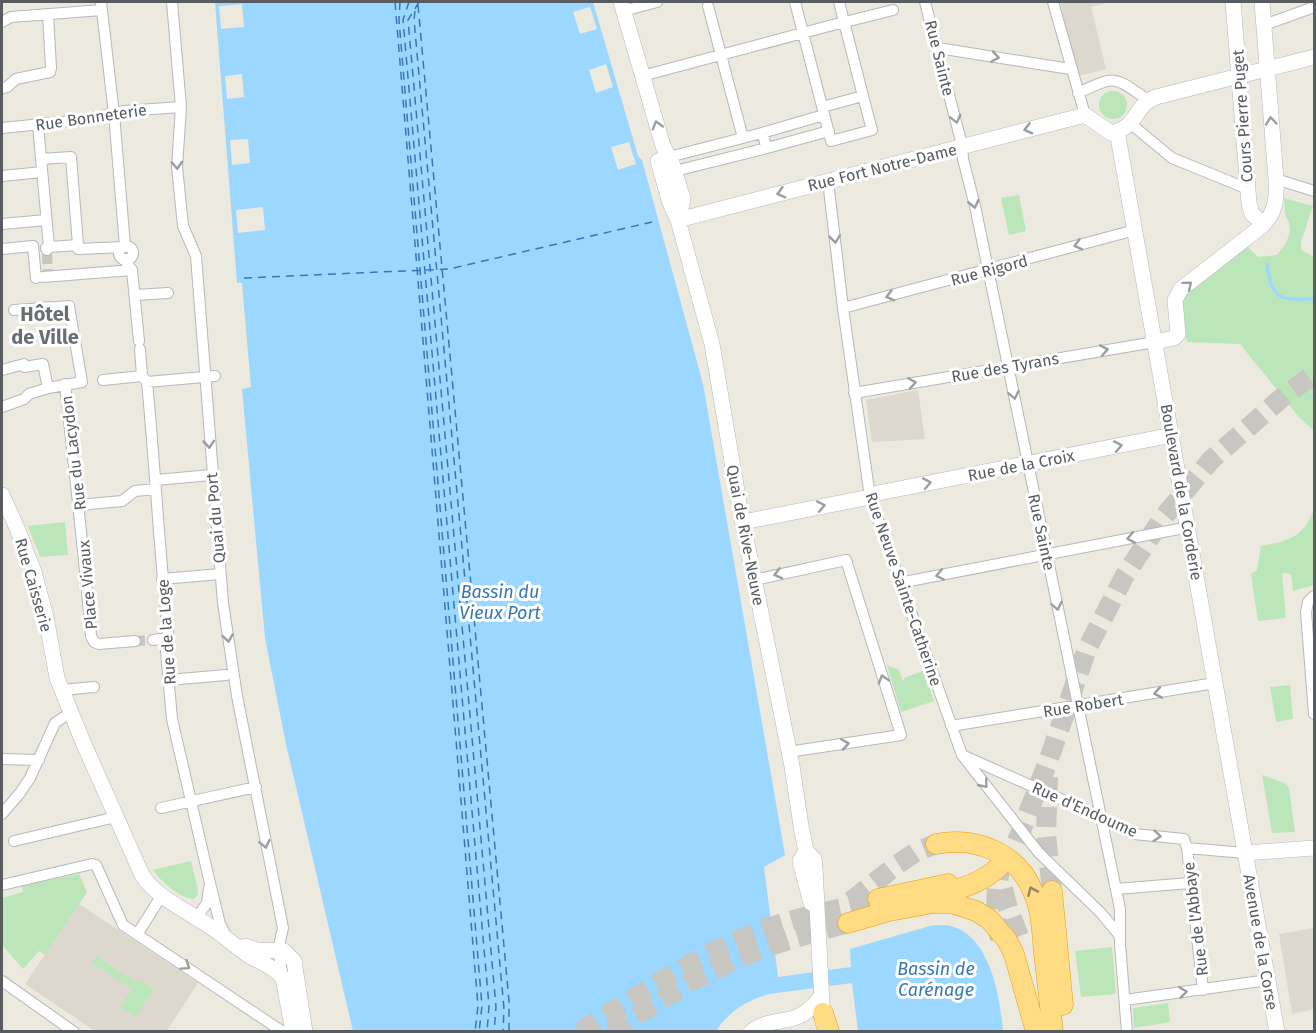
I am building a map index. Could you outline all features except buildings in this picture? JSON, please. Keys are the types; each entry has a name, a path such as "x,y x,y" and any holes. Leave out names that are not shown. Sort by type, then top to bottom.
{"highway":[{"path":"936,844 968,842 986,847 1005,857 1030,886 1041,918 1053,1032"},
{"path":"848,923 970,887 983,880 996,864 951,884 878,899"},
{"path":"1052,891 1065,1032"},
{"path":"895,910 941,902 976,911 997,927 1014,954 1036,1032"},
{"path":"1022,1032 1011,942 1028,964 1044,1032"},
{"path":"1023,991 1030,1032"}],"street":[{"name":"Quai du Port","path":"172,2 181,106 177,159 182,219 196,256 211,377 211,475 220,574 237,696 283,928 278,951 292,1032"},
{"path":"622,6 657,2"},
{"path":"795,2 800,34 831,141 872,130 847,22 839,2"},
{"name":"Rue Sainte","path":"925,2 938,48 988,270 1120,909 1127,1032"},
{"path":"1053,2 1070,69 1085,115 1111,132 1126,128 1148,100 1162,94 1314,57"},
{"name":"Cours Pierre Puget","path":"1233,2 1248,189 1252,214 1264,224"},
{"name":"Cours Pierre Puget","path":"1155,342 1174,338 1178,334 1175,300 1181,290 1264,224 1276,205 1262,2"},
{"path":"6,20 102,6"},
{"name":"Rue de la Loge","path":"102,6 114,114 124,247 120,250 120,254 132,270 156,485 172,719 220,924 229,939"},
{"name":"Quai de Rive-Neuve","path":"622,6 667,163 683,199 678,220 712,344 743,522 789,752 806,851 800,861 810,896 818,942 823,1012"},
{"path":"708,6 743,138"},
{"path":"1264,25 1314,7"},
{"path":"642,76 892,10"},
{"path":"2,88 8,87 16,79 50,72 48,14"},
{"path":"938,48 1070,69"},
{"path":"1078,93 1109,80 1116,80 1148,100"},
{"path":"667,163 762,133 863,96"},
{"name":"Rue Bonneterie","path":"2,128 181,106"},
{"name":"Rue Fort Notre-Dame","path":"678,220 1085,115"},
{"path":"1131,124 1172,158 1248,189"},
{"path":"38,125 48,251 78,245"},
{"path":"667,163 767,148 829,131"},
{"name":"Boulevard de la Corderie","path":"1117,131 1245,853"},
{"path":"762,133 767,148"},
{"path":"41,159 71,157 78,249 124,247"},
{"path":"2,176 42,172"},
{"path":"1276,179 1314,191"},
{"name":"Rue Neuve Sainte-Catherine","path":"828,181 854,393 870,497 962,755 1039,853 1106,918 1120,936"},
{"path":"2,224 46,220"},
{"name":"Rue Rigord","path":"843,308 1135,230"},
{"path":"2,249 33,246 44,276 132,270"},
{"path":"135,295 168,292"},
{"path":"2,407 48,388 82,382 69,306 9,310"},
{"name":"Rue des Tyrans","path":"854,393 1155,342"},
{"path":"2,370 24,364 24,367 43,364 48,388"},
{"path":"103,380 211,377"},
{"name":"Rue du Lacydon","path":"65,384 81,522"},
{"name":"Rue de la Croix","path":"743,522 1172,435"},
{"path":"79,505 122,501 135,491 211,475"},
{"name":"Rue Caisserie","path":"2,495 34,572 46,617 59,684 57,703 83,742 142,875 162,895 229,939"},
{"name":"Place Vivaux","path":"81,522 91,636 94,642 99,644 135,641"},
{"path":"899,583 1189,527"},
{"path":"754,580 846,560 901,735 789,752"},
{"path":"162,579 220,574"},
{"path":"1314,596 1308,602 1306,612 1314,714"},
{"path":"153,640 167,638"},
{"path":"168,680 226,675"},
{"name":"Rue Robert","path":"951,726 1215,683"},
{"path":"59,684 94,687"},
{"path":"2,814 20,793 39,760 53,725 66,714"},
{"name":"Rue d'Endoume","path":"962,755 1134,834 1184,839 1187,848 1245,853 1314,848"},
{"path":"2,759 39,760"},
{"path":"161,808 256,787"},
{"path":"14,841 116,817"},
{"name":"Rue de l'Abbaye","path":"1187,848 1203,990"},
{"name":"Avenue de la Corse","path":"1245,853 1277,1032"},
{"path":"2,885 92,864 96,865 123,924 283,1032"},
{"name":"Rue de la Loge","path":"197,917 207,903 209,879"},
{"path":"1116,889 1190,883"},
{"path":"138,933 162,895"},
{"path":"229,939 257,950 287,953 294,961 305,1032"},
{"path":"229,939 250,956 274,968 283,978"},
{"path":"2,981 74,1032"},
{"path":"1125,1000 1268,981"},
{"path":"751,1032 767,1023 823,1012"}],"shaded area":[{"path":"1060,2 1111,2 1091,7 1106,69 1079,76"},
{"path":"918,390 925,439 872,442 866,400"},
{"path":"79,904 198,983 166,1032 95,1031 25,984"},
{"path":"1314,928 1314,1009 1292,1014 1279,934"}],"green space":[{"path":"1113,91 1123,95 1127,105 1123,115 1113,119 1103,115 1099,105 1103,95"},
{"path":"1019,195 1026,231 1009,235 1001,198"},
{"path":"1284,198 1313,206 1301,242 1301,250 1314,257 1314,431 1299,417 1240,344 1187,342 1180,307 1185,294 1247,246 1258,257 1277,255 1286,243 1290,232 1289,222 1285,215"},
{"path":"1314,510 1314,585 1293,591 1291,574 1282,573 1286,618 1258,621 1251,574 1257,570 1261,546 1294,537 1305,527"},
{"path":"65,522 68,555 40,557 28,526"},
{"path":"887,665 899,670 903,681 904,678 923,671 934,701 901,712"},
{"path":"1290,685 1293,719 1276,722 1270,687"},
{"path":"1262,775 1285,783 1289,788 1295,832 1272,833"},
{"path":"191,861 198,890 197,896 193,899 170,888 153,870"},
{"path":"79,874 87,892 45,955 39,951 23,969 2,945 2,898 23,892 22,886"},
{"path":"1112,947 1116,994 1081,997 1075,951"},
{"path":"96,956 136,982 139,979 154,989 135,1017 120,1007 132,989 92,963"},
{"path":"1168,1003 1170,1022 1134,1028 1133,1008"}],"water":[{"name":"Bassin du Vieux Port","path":"215,2 593,2 638,156 642,160 703,384 785,855 764,867 778,977 851,967 850,949 930,926 949,926 965,932 977,944 986,959 998,996 1003,1031 858,1031 852,983 769,994 746,1003 732,1013 716,1031 353,1031 286,744 265,638 242,389 251,387 242,283 237,283"}],"pier":[{"path":"242,4 244,27 221,29 219,6"},
{"path":"590,7 597,29 580,34 573,12"},
{"path":"606,64 613,87 596,93 589,70"},
{"path":"242,74 244,97 227,99 225,76"},
{"path":"248,139 250,163 232,165 230,140"},
{"path":"629,142 636,164 618,170 611,147"},
{"path":"263,207 265,230 238,233 236,210"}],"waterway":[{"path":"1267,264 1271,285 1280,296 1293,299 1314,299"}],"ferry route":[{"path":"395,2 478,1006 475,1032"},
{"path":"400,2 399,20 482,1006 479,1032"},
{"path":"409,2 403,20 489,1006 487,1032"},
{"path":"419,2 408,20 496,1007 494,1032"},
{"path":"418,5 509,1001 509,1032"},
{"path":"415,11 504,1009 503,1032"},
{"path":"244,278 449,269 652,222"}],"tunnel":[{"path":"47,254 48,272"},
{"path":"1000,866 1016,844 1049,759 1087,649 1124,577 1162,519 1211,460 1285,395 1314,374"},
{"path":"135,641 153,640"},
{"path":"1048,777 1046,835 1052,891"},
{"path":"851,901 898,864 916,852 936,844"},
{"path":"1000,939 996,897 1004,856"},
{"path":"1003,889 1020,939"},
{"path":"580,1032 652,986 727,945 780,924 878,899"},
{"path":"611,1032 679,989 737,959 848,923"}],"district":[{"name":"Hôtel de Ville","path":"45,326"}],"water label":[{"name":"Bassin de Carénage","path":"936,979"}]}
